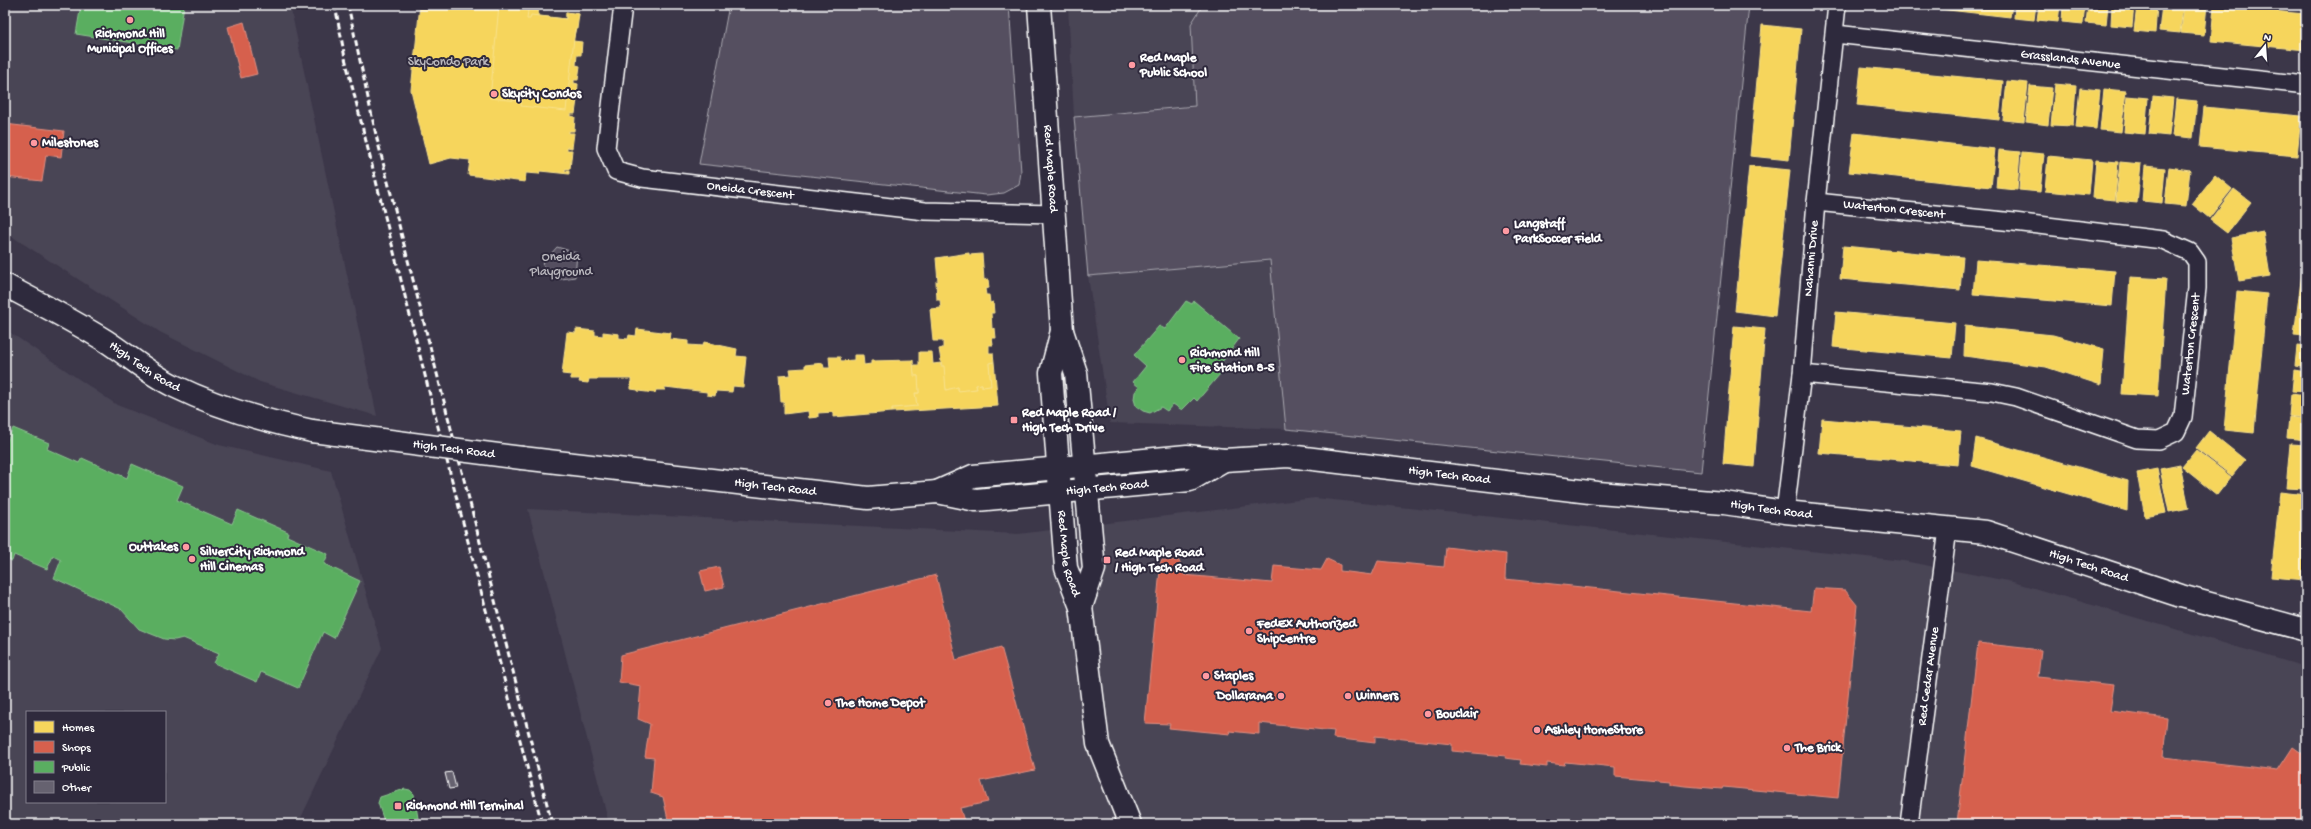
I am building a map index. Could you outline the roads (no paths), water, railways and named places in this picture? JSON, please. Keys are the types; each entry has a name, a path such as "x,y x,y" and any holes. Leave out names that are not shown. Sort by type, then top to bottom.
{"street":[{"name":"Oneida Crescent","path":"623,5 606,148 616,171 642,178 925,211 1054,214"},
{"name":"Red Maple Road","path":"1039,5 1062,332 1076,373 1086,465 1086,491 1094,569 1081,607"},
{"name":"Nahanni Drive","path":"1785,512 1802,374 1816,202 1837,5"},
{"name":"Grasslands Avenue","path":"1835,34 2306,84"},
{"name":"Waterton Crescent","path":"1802,374 1992,392 2016,397 2137,439 2159,440 2176,432 2183,417 2197,288 2197,262 2190,252 2163,240 2014,222 1816,202"},
{"name":"High Tech Road","path":"5,285 106,342 140,366 173,386 224,408 267,422 312,431 522,458 868,498 937,492 976,500 1086,491 1190,480 1224,460"},
{"name":"Red Maple Road","path":"1062,332 1051,373 1066,568 1081,607 1098,744 1130,824"},
{"name":"High Tech Road","path":"937,492 973,476 1187,456 1224,460 1288,456 1598,493 1724,503 1785,512 1986,532 2181,596 2306,630"},
{"name":"Red Cedar Avenue","path":"1909,824 1948,529"}],"railway":[{"path":"335,5 345,58 437,423 542,824"},
{"path":"348,5 376,135 552,824"}],"place":[{"name":"Richmond Hill Municipal Offices","path":"130,20"},
{"name":"Red Maple Public School","path":"1132,65"},
{"name":"Skycity Condos","path":"494,94"},
{"name":"Milestones","path":"34,143"},
{"name":"Langstaff ParkSoccer Field","path":"1506,231"},
{"name":"Richmond Hill Fire Station 8-5","path":"1182,360"},
{"name":"Red Maple Road / High Tech Drive","path":"1014,420"},
{"name":"Outtakes","path":"186,547"},
{"name":"SilverCity Richmond Hill Cinemas","path":"192,559"},
{"name":"Red Maple Road / High Tech Road","path":"1107,560"},
{"name":"FedEx Authorized ShipCentre","path":"1249,631"},
{"name":"Staples","path":"1206,676"},
{"name":"Dollarama","path":"1281,696"},
{"name":"Winners","path":"1348,696"},
{"name":"The Home Depot","path":"828,703"},
{"name":"Bouclair","path":"1428,714"},
{"name":"Ashley HomeStore","path":"1537,730"},
{"name":"The Brick","path":"1787,748"},
{"name":"Richmond Hill Terminal","path":"398,806"}],"park label":[{"name":"SkyCondo Park","path":"448,62"},
{"name":"Oneida Playground","path":"561,264"}]}
